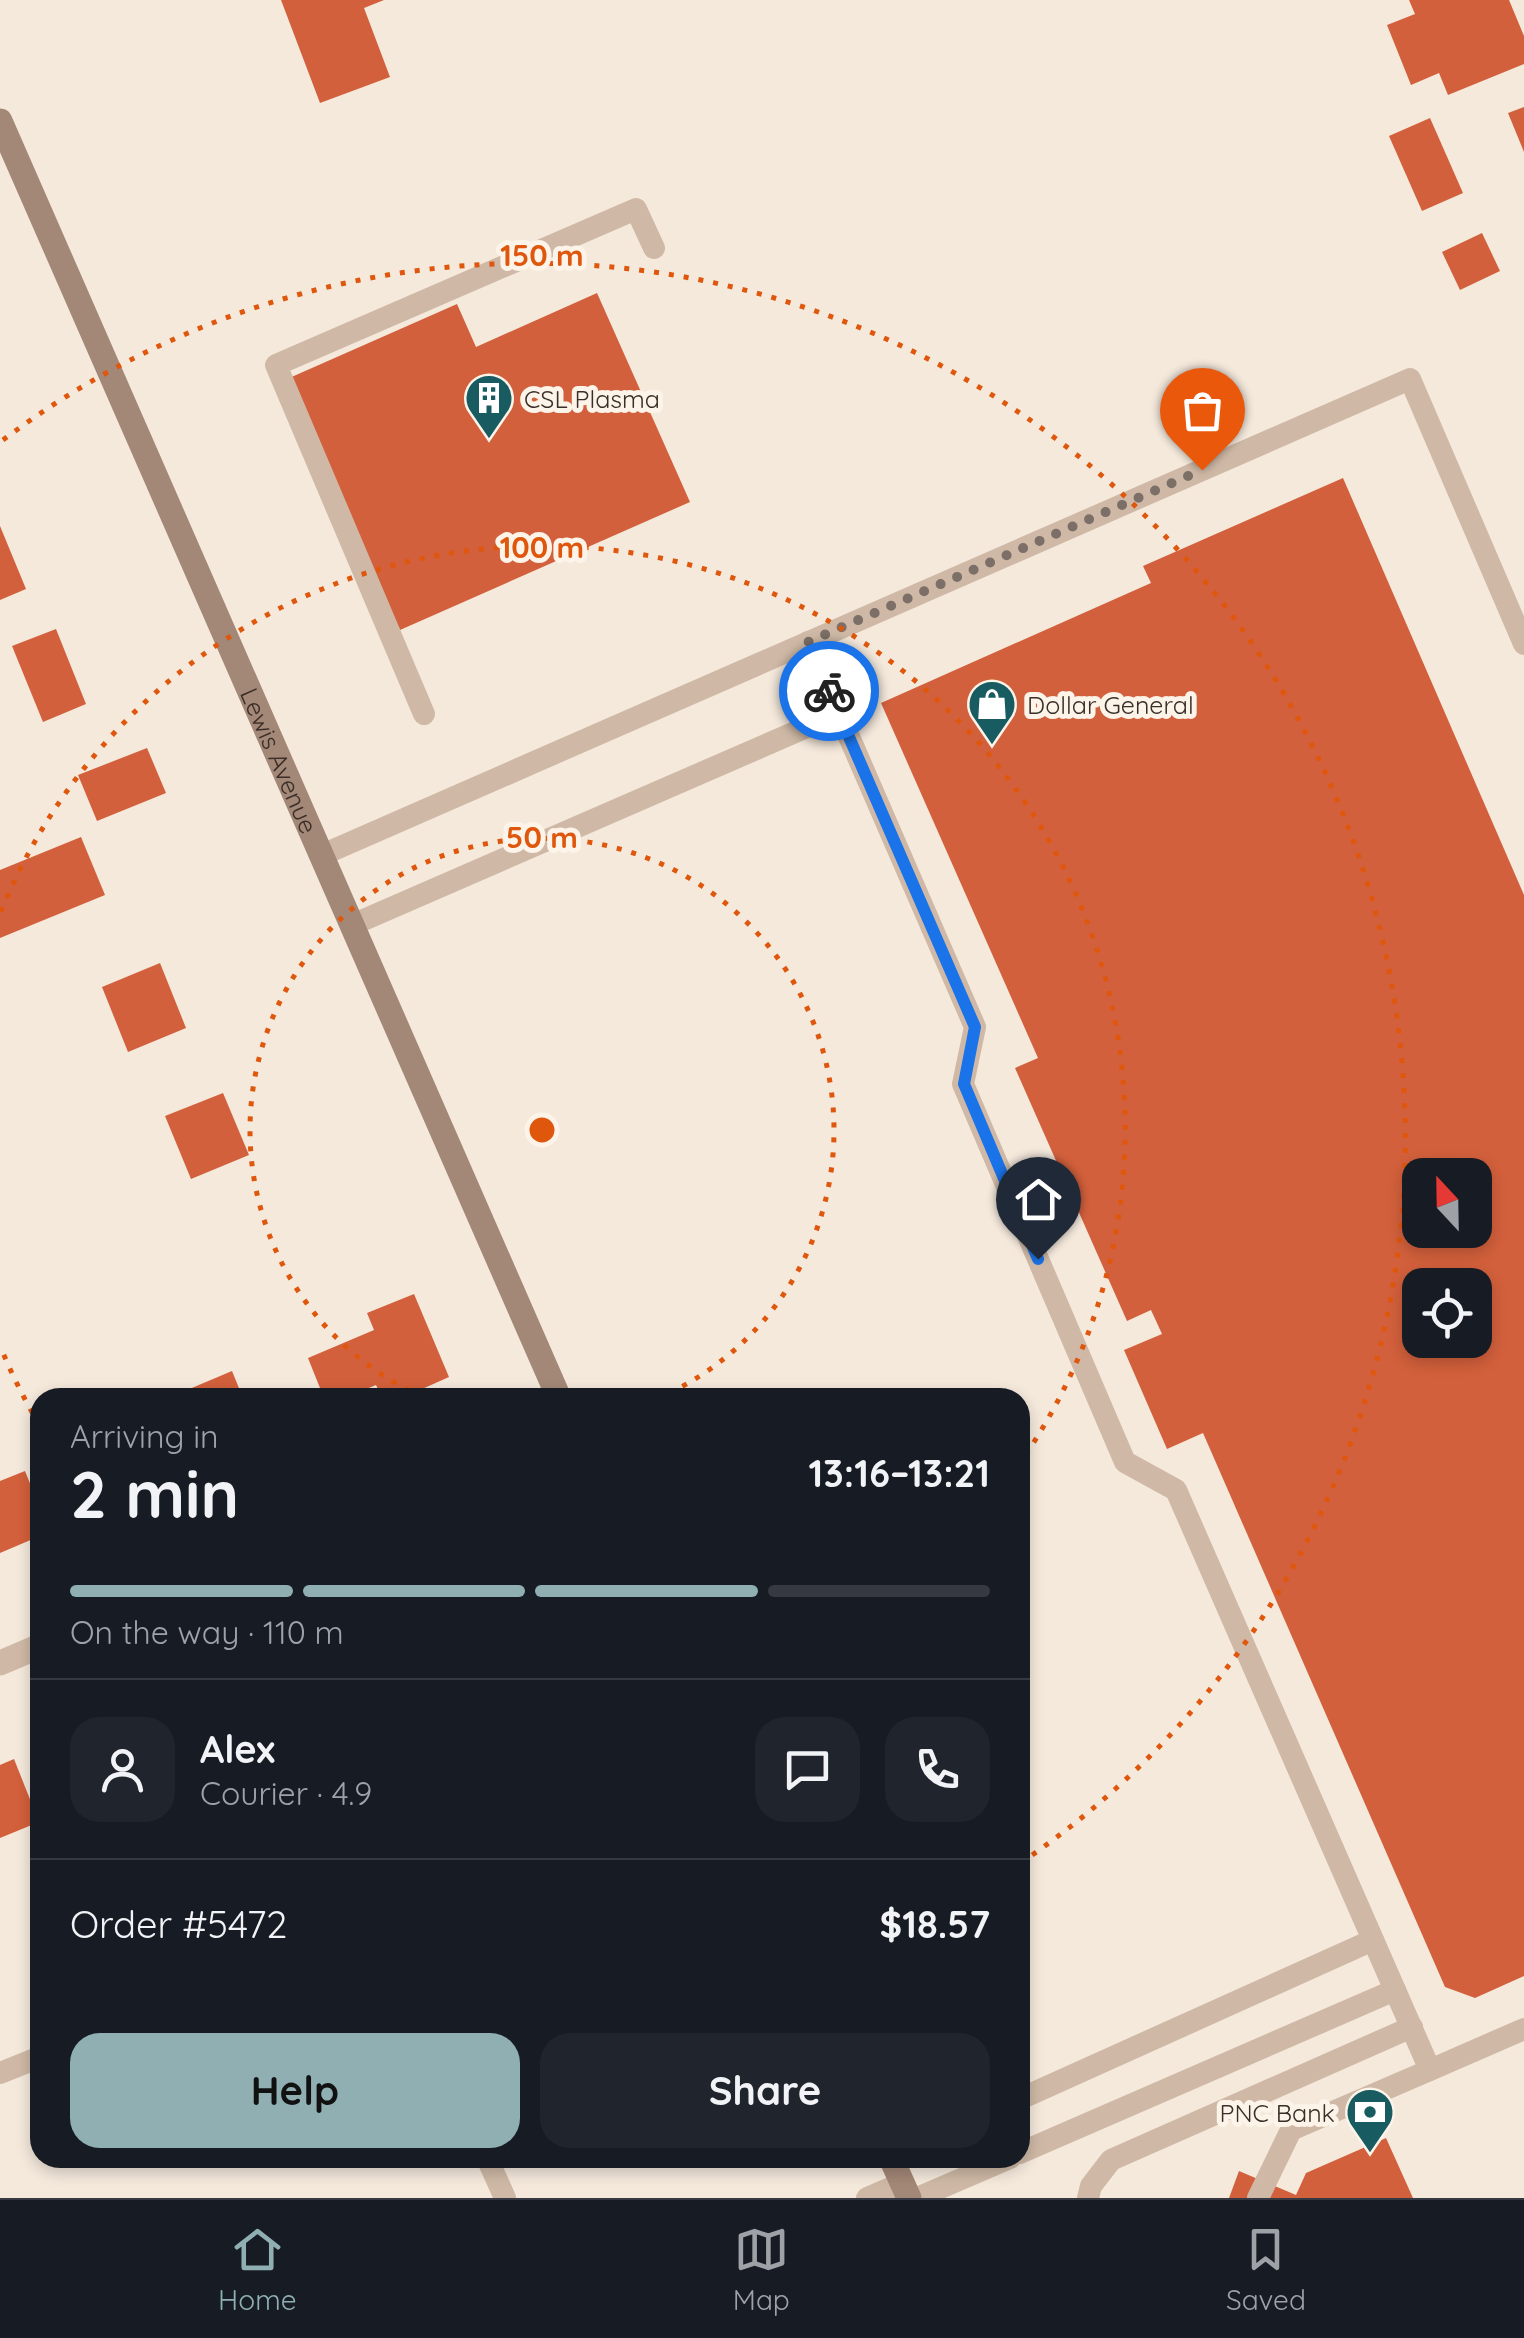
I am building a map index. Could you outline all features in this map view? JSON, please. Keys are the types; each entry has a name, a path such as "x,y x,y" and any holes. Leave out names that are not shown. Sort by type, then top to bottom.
{"main road":[{"name":"Lewis Avenue","path":"0,121 555,1388"},
{"path":"896,2168 909,2193"}],"street":[{"path":"0,1663 30,1650"}],"lane":[{"path":"424,714 276,365 636,209 654,248"},
{"path":"322,855 1410,378 1524,644"},
{"path":"808,642 975,1027 964,1084 1125,1462 1176,1490 1430,2070"},
{"path":"352,925 839,713"},
{"path":"1030,2094 1373,1940"},
{"path":"1030,2149 1395,1990"},
{"path":"1088,2198 1090,2186 1111,2160 1412,2027"},
{"path":"1258,2198 1291,2130 1524,2029"},
{"path":"0,2073 30,2060"},
{"path":"491,2168 505,2198"},
{"path":"868,2198 909,2193 981,2168"}],"building":[{"path":"281,0 384,0 364,8 390,77 320,103"},
{"path":"1409,0 1509,0 1524,36 1524,64 1448,95 1439,73 1411,85 1387,25 1415,14"},
{"path":"1524,107 1524,152 1508,113"},
{"path":"1430,118 1463,193 1422,211 1389,136"},
{"path":"1482,233 1500,271 1460,290 1442,252"},
{"name":"CSL Plasma","path":"597,293 690,502 400,630 287,379 457,304 476,347"},
{"path":"1343,478 1524,895 1524,1976 1475,1998 1445,1987 1203,1433 1167,1449 1124,1350 1162,1334 1151,1310 1127,1321 1015,1068 1038,1058 881,703 1151,583 1143,566"},
{"path":"0,526 26,589 0,600"},
{"path":"56,629 86,704 43,722 12,646"},
{"path":"147,748 166,793 97,821 78,775"},
{"path":"81,837 105,895 0,938 0,870"},
{"path":"160,963 186,1028 128,1052 102,987"},
{"path":"223,1093 249,1155 191,1179 165,1116"},
{"path":"414,1294 449,1377 424,1388 320,1388 308,1358 374,1330 367,1313"},
{"path":"232,1371 239,1388 192,1388"},
{"path":"25,1471 30,1483 30,1540 0,1553 0,1481"},
{"path":"14,1759 30,1799 30,1826 0,1838 0,1765"},
{"name":"PNC Bank","path":"1386,2138 1413,2198 1229,2198 1239,2171 1296,2195 1306,2173"}],"way so far":[{"path":"829,691 808,642 1202,470"}],"place":[{"name":"CSL Plasma","path":"489,440"},
{"name":"Dollar General","path":"992,746"},
{"name":"PNC Bank","path":"1370,2154"}],"route":[{"path":"829,691 975,1027 964,1084 1038,1259"}]}
